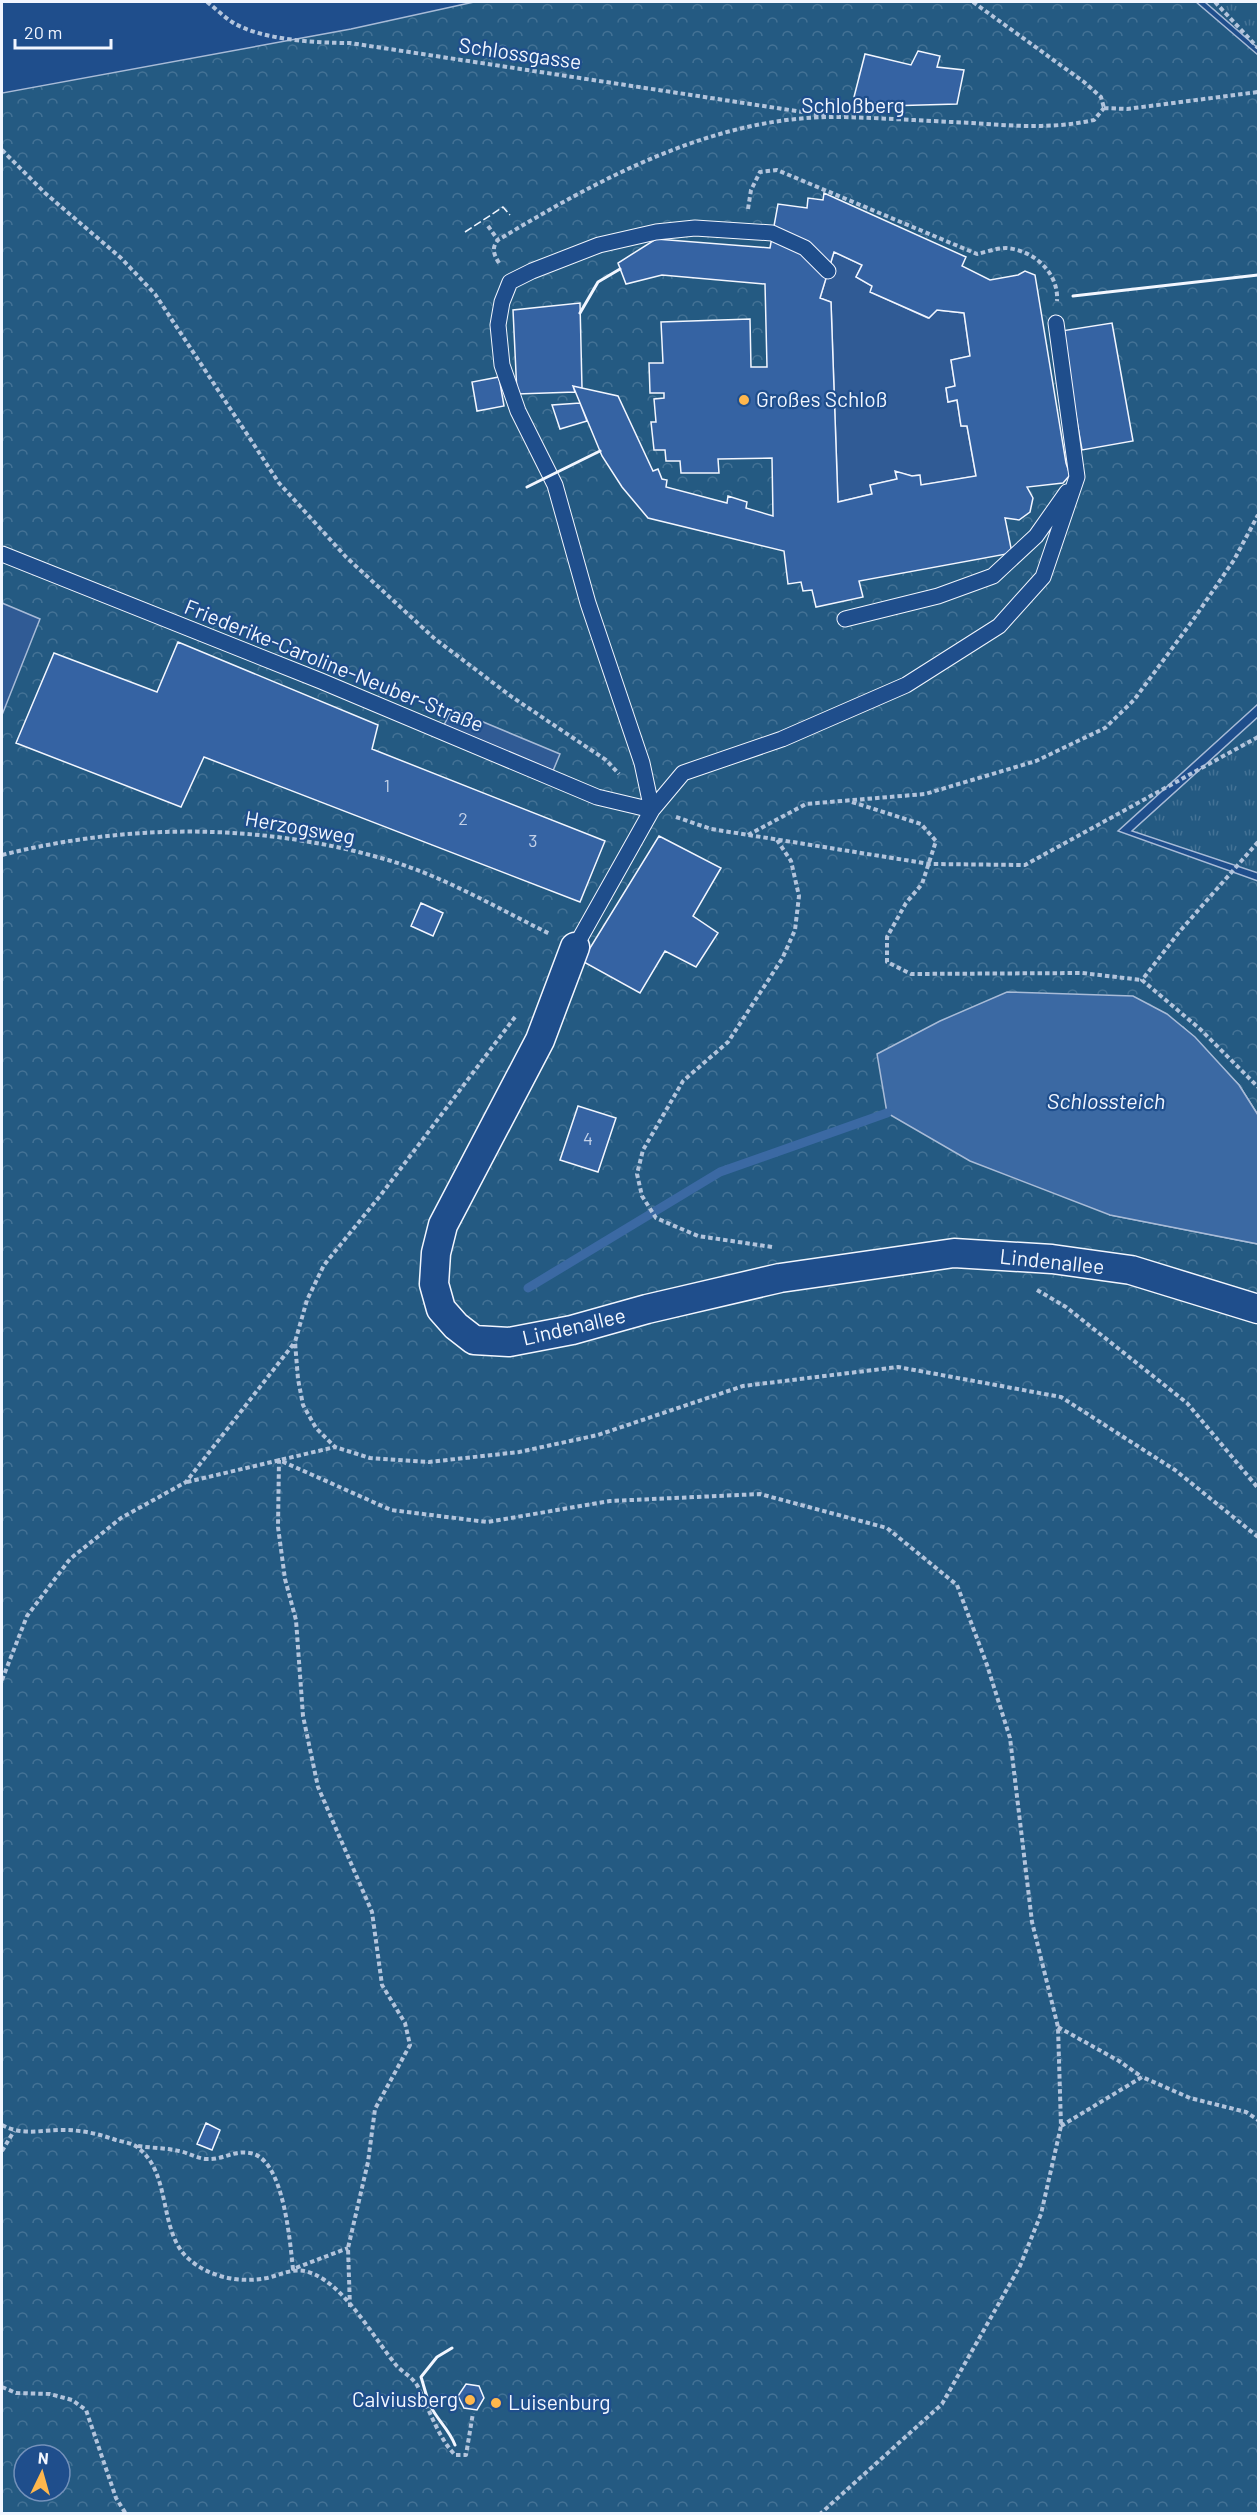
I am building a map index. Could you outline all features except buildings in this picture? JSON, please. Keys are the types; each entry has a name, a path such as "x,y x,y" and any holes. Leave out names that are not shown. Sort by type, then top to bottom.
{"street":[{"name":"Lindenallee","path":"575,947 540,1040 443,1225 438,1244 434,1284 441,1309 456,1326 474,1340 509,1342 572,1330 647,1309 780,1278 954,1253 1052,1259 1131,1270 1258,1309"}],"lane":[{"path":"652,810 642,763 588,603 555,485 518,411 502,365 498,326 502,302 510,282 599,244 656,232 696,228 772,233 805,248 828,272"},
{"path":"845,619 938,596 993,576 1036,536 1077,477 1056,323"},
{"name":"Lindenallee","path":"575,947 652,810 683,773 782,739 906,686 999,626 1043,577 1077,477"},
{"name":"Friederike-Caroline-Neuber-Straße","path":"2,554 321,681 597,797 652,810"}],"path":[{"name":"Schlossgasse","path":"207,2 233,23 279,38 312,43 350,43 837,117"},
{"path":"972,2 1084,82 1101,97 1104,108 1127,109 1257,91"},
{"path":"1215,2 1258,48"},
{"name":"Schloßberg","path":"498,240 557,204 677,148 744,127 837,117 1046,127 1094,120 1104,108"},
{"path":"2,150 45,193 121,258 154,294 279,483 346,557 435,639 512,697 606,760"},
{"path":"746,230 751,190 760,171 777,170 977,254 1004,248 1026,252 1044,265 1058,288 1056,323"},
{"path":"488,226 498,240 494,244 494,254 510,282"},
{"path":"748,835 806,804 925,794 1036,761 1105,728 1134,700 1193,620 1234,560 1258,515"},
{"path":"652,810 711,829 930,864 1025,865 1258,737"},
{"path":"850,801 921,824 936,842 922,884 906,903 887,937 887,962 910,974 1082,973 1142,980 1200,1029 1258,1087"},
{"name":"Herzogsweg","path":"2,855 37,846 151,832 225,830 329,846 389,860 446,882 575,947"},
{"path":"776,840 790,861 799,896 795,930 782,959 728,1042 683,1081 643,1150 637,1174 642,1196 656,1218 698,1236 777,1248"},
{"path":"1142,980 1180,931 1258,842"},
{"path":"1028,1284 1066,1308 1187,1403 1258,1488"},
{"path":"186,1482 296,1342"},
{"path":"2,1680 27,1616 70,1559 121,1518 186,1482 335,1447"},
{"path":"279,1460 391,1510 488,1522 610,1501 760,1494 887,1528 957,1585 1011,1738 1032,1922 1058,2027 1061,2126 1041,2214 1020,2266 942,2404 820,2514"},
{"path":"279,1460 278,1527 285,1579 296,1620 303,1716 318,1787 372,1912 382,1985 405,2023 410,2045 375,2109 368,2162 348,2248 350,2307"},
{"path":"1058,2027 1143,2077 1190,2098 1246,2112 1258,2120"},
{"path":"1061,2126 1143,2077"},
{"path":"2,2125 14,2131 64,2130 96,2133 136,2146 180,2151 199,2159 221,2160 234,2153 253,2153 268,2165 287,2212 293,2269"},
{"path":"2,2151 14,2131"},
{"path":"136,2146 148,2158 166,2206 174,2238 188,2259 209,2272 234,2280 266,2278 348,2248"},
{"path":"293,2269 323,2279 350,2307 399,2368 413,2379 427,2410 455,2455 466,2455 473,2413"},
{"path":"2,2387 16,2393 72,2400 86,2410 116,2498 126,2514"}],"green space":[{"path":"474,2 1196,2 1258,55 1258,704 1118,831 1258,881 1258,1115 1239,1085 1183,1027 1110,1215 1258,1244 1258,2513 2,2514 2,93 351,29"},
{"path":"1205,2 1258,2 1258,48"},
{"path":"1258,717 1258,873 1132,831"}],"shaded area":[{"path":"834,252 862,265 856,277 872,286 871,292 928,318 937,310 964,313 970,356 951,360 955,386 946,388 948,402 957,400 961,426 967,426 976,476 921,485 919,475 912,476 896,472 897,479 870,485 872,494 838,502 831,302 820,298"},
{"path":"2,603 40,619 2,715"},
{"path":"452,709 560,754 550,778 440,733"}],"water":[{"name":"Schlossteich","path":"1007,992 1133,996 1167,1014 1195,1037 1239,1085 1258,1115 1258,1244 1110,1215 970,1161 887,1113 877,1054 940,1021"}],"waterway":[{"path":"528,1288 720,1172 887,1113"}],"fence":[{"path":"465,232 503,207 510,215"}],"wall":[{"path":"580,313 598,282 620,269"},
{"path":"1073,296 1258,275"},
{"path":"527,487 600,451"},
{"path":"452,2348 437,2357 421,2377 430,2405 455,2445"}],"place":[{"name":"Großes Schloß","path":"744,400"},
{"name":"Calviusberg","path":"470,2400"},
{"name":"Luisenburg","path":"496,2403"}]}
